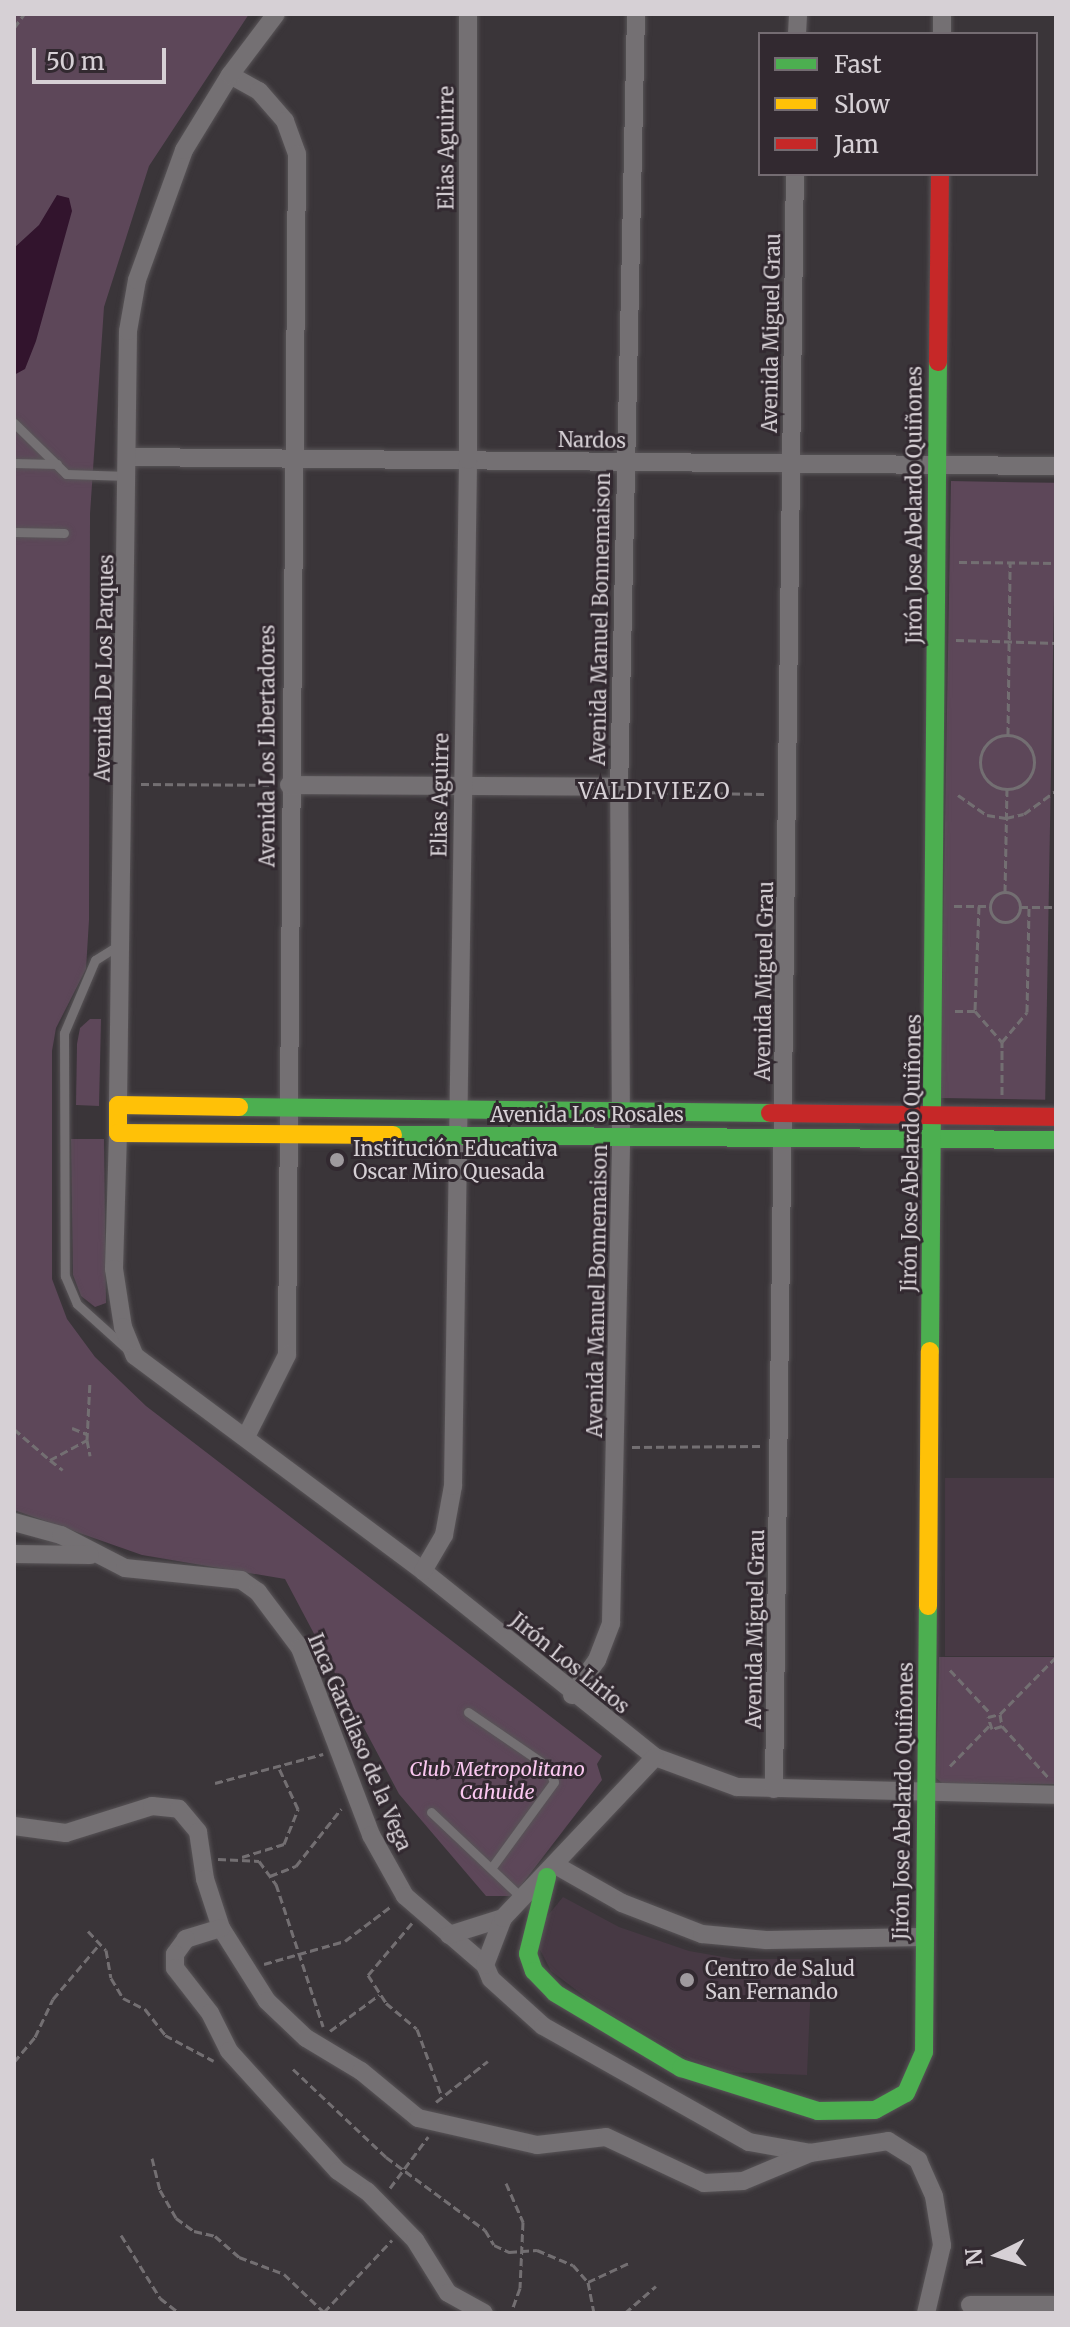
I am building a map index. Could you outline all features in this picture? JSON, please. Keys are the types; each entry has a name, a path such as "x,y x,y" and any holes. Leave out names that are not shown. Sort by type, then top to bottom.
{"street":[{"name":"Avenida De Los Parques","path":"135,1356 123,1327 114,1269 122,943 128,331 137,280 184,150 230,75 276,14"},
{"name":"Elias Aguirre","path":"423,1571 444,1535 453,1486 468,460 468,14"},
{"name":"Avenida Manuel Bonnemaison","path":"572,1695 597,1660 611,1623 621,1136 619,789 636,14"},
{"name":"Avenida Los Libertadores","path":"230,75 259,91 285,121 297,154 290,459 287,1355 246,1437"},
{"name":"Avenida Miguel Grau","path":"774,1789 795,176"},
{"name":"Jirón Jose Abelardo Quiñones","path":"552,1872 528,1954 534,1971 555,1993 681,2068 730,2086 818,2111 875,2110 906,2093 918,2073 924,2052 924,1795 934,1139 935,464 940,176"},
{"name":"Nardos","path":"128,457 1056,466"},
{"path":"289,785 619,789"},
{"name":"Avenida Los Rosales","path":"118,1105 1056,1117"},
{"name":"Avenida Los Rosales","path":"118,1133 1056,1140"},
{"name":"Jirón Los Lirios","path":"135,1356 423,1571 572,1695 655,1757 737,1787 924,1795 1054,1788"},
{"path":"14,1522 61,1535 97,1555"},
{"path":"14,1554 97,1555"},
{"name":"Inca Garcilaso de la Vega","path":"97,1555 125,1568 241,1580 258,1592 300,1648 371,1835 405,1896 485,1965 500,1989 570,2045 749,2142 810,2153 888,2141 918,2160 934,2196 942,2245 926,2313"},
{"path":"485,1965 503,1918 552,1872 655,1757"},
{"path":"14,1826 66,1833 163,1805 179,1809 198,1832 202,1860 221,1928 267,2001 306,2038 339,2058 425,2124 537,2145 606,2137 704,2183 743,2181 810,2153"},
{"path":"552,1872 702,1934 766,1940 924,1937"},
{"path":"449,1935 503,1918"},
{"path":"221,1928 186,1939 175,1954 175,1968 241,2064 338,2171 402,2228 448,2293 484,2313"},
{"path":"970,2305 1056,2305"}],"lane":[{"path":"14,423 66,474 128,476"},
{"path":"14,463 57,464"},
{"path":"14,532 64,533"},
{"path":"122,943 95,960 64,1033 65,1276 77,1304 135,1356"},
{"path":"468,1712 547,1766 554,1782 492,1867"},
{"path":"431,1812 523,1899"}],"path":[{"path":"14,28 24,14"},
{"path":"935,561 1056,563"},
{"path":"1008,735 1010,563"},
{"path":"935,640 1056,643"},
{"path":"1008,735 1027,743 1034,759 1030,776 1007,788 990,782 981,758 988,743 1008,735"},
{"path":"935,774 971,806 1006,818 1024,814 1056,791"},
{"path":"124,784 289,785"},
{"path":"1005,892 1007,788"},
{"path":"619,789 788,794"},
{"path":"1005,892 1014,895 1020,907 1016,917 1002,922 990,906 996,895 1005,892"},
{"path":"935,906 990,906"},
{"path":"979,906 975,1011 1002,1042"},
{"path":"1020,907 1056,907"},
{"path":"1002,1116 1002,1042 1027,1012 1029,907"},
{"path":"90,1381 87,1435 90,1456"},
{"path":"72,1428 87,1435"},
{"path":"14,1429 63,1470"},
{"path":"50,1460 87,1440"},
{"path":"617,1447 780,1446"},
{"path":"927,1646 991,1714 1000,1714 1056,1657"},
{"path":"949,1767 989,1726 991,1714"},
{"path":"1000,1714 1002,1726 1054,1788"},
{"path":"989,1726 1002,1726"},
{"path":"215,1783 337,1746"},
{"path":"202,1860 242,1857 284,1844 298,1809 278,1766"},
{"path":"270,1876 296,1866 355,1792"},
{"path":"242,1857 259,1861 270,1876 301,1954 308,1989 339,2058"},
{"path":"245,1969 345,1941 405,1896"},
{"path":"422,1911 368,1975 380,1994 417,2029 442,2097"},
{"path":"88,1931 98,1946 106,1950 116,1991 145,2009 165,2035 209,2060 241,2064"},
{"path":"14,2062 35,2037 53,1999 98,1946"},
{"path":"327,2033 380,1994"},
{"path":"376,2202 405,2173 425,2124 442,2097 488,2061"},
{"path":"293,2069 405,2173 458,2207 494,2245 509,2252 523,2250 573,2265 588,2282 594,2313"},
{"path":"152,2158 160,2190 176,2218 194,2231 215,2236 239,2257 284,2274 324,2312 402,2228"},
{"path":"506,2183 523,2222 523,2250 511,2313"},
{"path":"121,2235 160,2298 179,2313"},
{"path":"588,2282 631,2262"},
{"path":"625,2313 656,2286"}],"shaded area":[{"path":"57,195 69,198 72,211 36,341 25,369 14,375 14,248 39,225"},
{"path":"945,1478 1056,1478 1056,1656 945,1656"},
{"name":"Centro de Salud San Fernando","path":"563,1897 619,1927 689,1951 735,1959 812,1959 807,2075 725,2072 692,2060 604,2011 551,1971 536,1942 541,1924"}],"green space":[{"name":"Club Metropolitano Cahuide","path":"14,14 249,14 149,166 104,307 90,514 89,920 86,969 56,1028 52,1051 52,1279 67,1319 95,1357 146,1406 602,1756 597,1764 602,1780 513,1896 486,1896 399,1794 285,1579 142,1555 14,1510"},
{"path":"951,481 1056,483 1045,1100 940,1098"},
{"path":"90,1019 101,1019 99,1106 76,1105 77,1044 80,1028"},
{"path":"71,1139 104,1139 106,1303 95,1307 81,1296 73,1275"},
{"path":"939,1657 1055,1657 1056,1784 942,1783 936,1778"}],"traffic: fast":[{"path":"930,1351 938,362"},
{"path":"239,1107 770,1113"},
{"path":"393,1135 1056,1140"},
{"path":"547,1877 528,1954 534,1971 555,1993 681,2068 818,2111 875,2110 906,2093 924,2052 928,1606"}],"traffic: slow":[{"path":"239,1107 118,1105 118,1133 393,1135"},
{"path":"928,1606 930,1351"}],"traffic: jam":[{"path":"938,362 940,176"},
{"path":"770,1113 1056,1117"}],"place":[{"name":"Institución Educativa Oscar Miro Quesada","path":"337,1160"},
{"name":"Centro de Salud San Fernando","path":"687,1980"}],"district":[{"name":"VALDIVIEZO","path":"655,792"}]}
